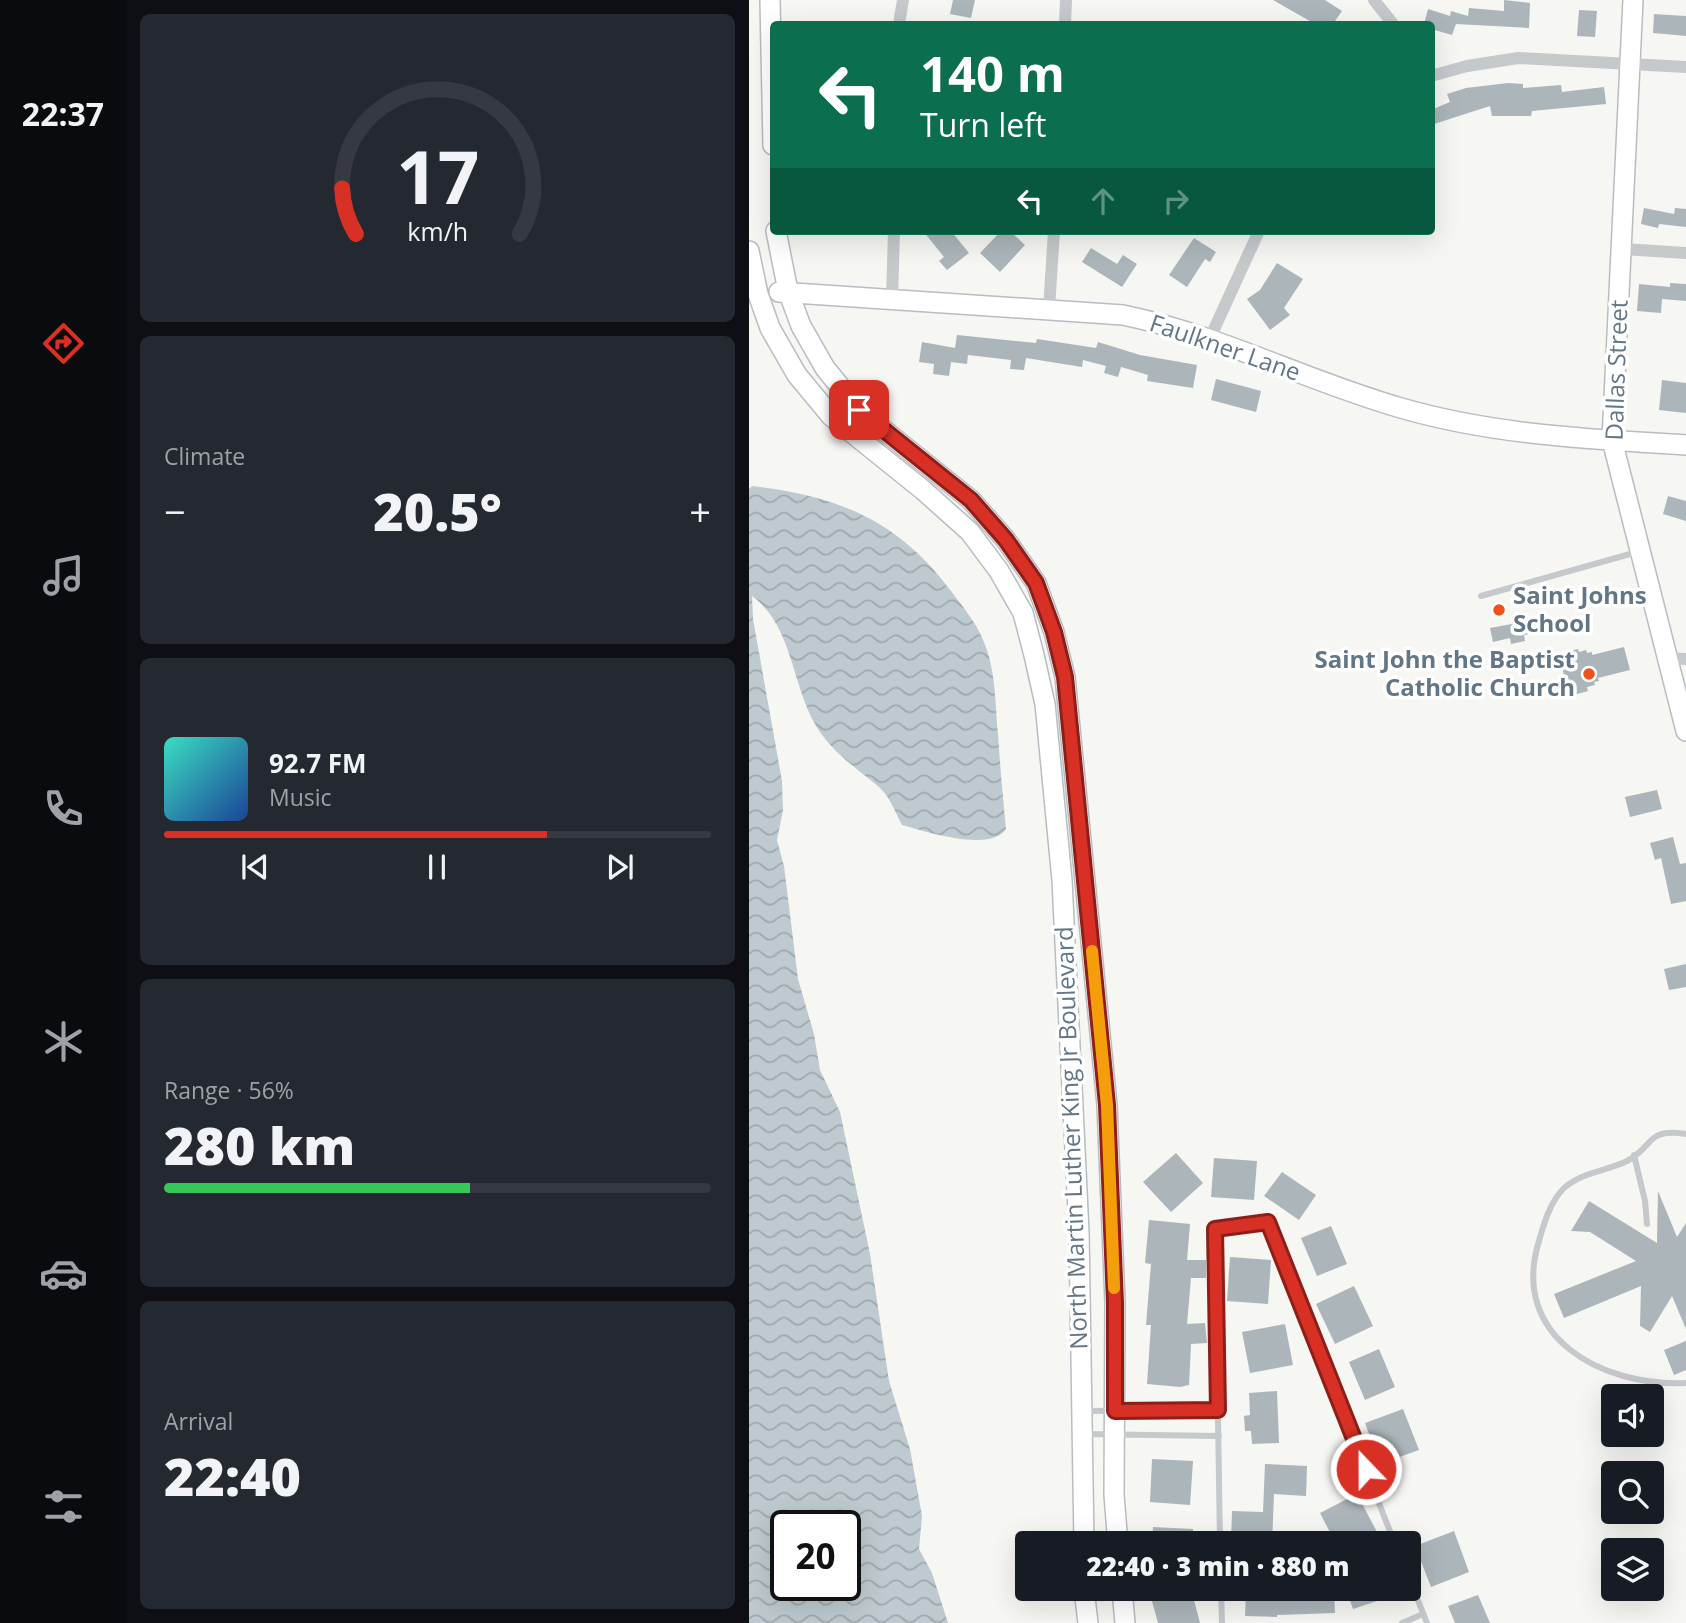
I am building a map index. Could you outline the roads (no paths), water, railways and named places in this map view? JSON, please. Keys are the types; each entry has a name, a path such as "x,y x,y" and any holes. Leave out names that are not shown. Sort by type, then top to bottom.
{"main road":[{"path":"770,0 770,21"},
{"name":"Dallas Street","path":"1633,0 1612,440 1639,551 1676,659 1686,731"},
{"name":"North Martin Luther King Jr Boulevard","path":"777,235 788,291 801,327 825,368 859,410 971,500 1006,540 1036,583 1054,632 1065,677 1107,1105 1115,1303 1114,1495 1117,1531"},
{"name":"North Martin Luther King Jr Boulevard","path":"749,251 758,295 770,328 797,375 831,416 923,490 970,532 999,570 1023,614 1045,704 1062,880 1079,1232 1084,1531"},
{"name":"Faulkner Lane","path":"758,295 788,291 1123,315 1163,323 1210,338 1333,388 1403,409 1510,431 1686,445"},
{"path":"1085,1601 1088,1623"},
{"path":"1123,1601 1125,1623"}],"street":[{"path":"900,21 903,0"},
{"path":"1065,21 1066,0"},
{"path":"1374,0 1391,21"},
{"path":"1435,75 1467,66 1518,58 1686,66"},
{"path":"892,299 894,235"},
{"path":"1049,309 1054,235"},
{"path":"1210,338 1257,235"},
{"path":"1623,249 1686,253"}],"lane":[{"path":"1481,596 1639,551"},
{"path":"1686,1134 1662,1132 1652,1137 1628,1160 1585,1175 1565,1188 1553,1203 1543,1228 1533,1260 1532,1287 1540,1315 1565,1346 1594,1366 1629,1379 1686,1383"},
{"path":"1634,1155 1645,1201 1647,1224"},
{"path":"1220,1531 1215,1229 1268,1222 1390,1531"},
{"path":"1081,1411 1218,1410"},
{"path":"1082,1434 1219,1436"},
{"path":"1221,1601 1222,1623"},
{"path":"1418,1601 1427,1623"},
{"path":"1402,1623 1423,1614"}],"water":[{"path":"752,486 812,497 864,516 910,546 951,591 980,633 993,674 1006,829 998,836 972,840 902,825 884,792 839,754 818,729 802,695 776,624 766,609 752,596 753,619 782,781 783,810 777,840 784,866 798,979 814,1034 820,1070 840,1112 870,1254 889,1381 910,1449 922,1516 919,1549 932,1573 948,1623 749,1623 749,489"}],"place":[{"name":"Saint Johns School","path":"1499,610"},
{"name":"Saint John the Baptist Catholic Church","path":"1589,674"}]}
